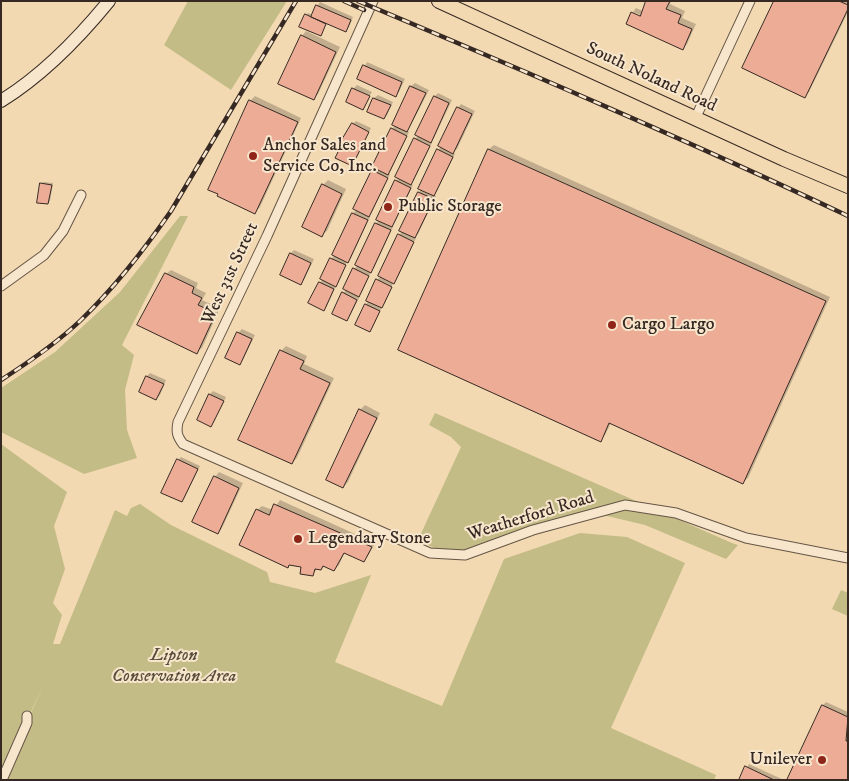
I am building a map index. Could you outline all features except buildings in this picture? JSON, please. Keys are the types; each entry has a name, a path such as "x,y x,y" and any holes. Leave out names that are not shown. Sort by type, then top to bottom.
{"main road":[{"name":"South Noland Road","path":"439,1 696,119 848,186"}],"street":[{"path":"1,102 55,59 83,32 109,1"},
{"name":"West 31st Street","path":"181,442 176,432 178,422 267,236 373,1"},
{"path":"696,119 750,1"},
{"path":"1,286 44,255 63,231 81,194"},
{"name":"Weatherford Road","path":"181,442 430,553 465,555 533,530 625,506 676,512 746,538 848,558"},
{"path":"2,780 27,723 26,716"}],"green space":[{"path":"188,1 287,1 231,90 164,45"},
{"path":"180,216 188,216 122,345 134,355 125,390 127,430 137,458 84,474 1,432 1,388 55,352 120,292"},
{"path":"435,413 738,545 726,559 645,525 607,516 579,519 460,555 438,550 418,540 461,447 451,437 429,425"},
{"name":"Lipton Conservation Area","path":"1,444 67,492 54,526 65,569 53,603 62,615 53,644 60,644 115,510 127,516 131,508 140,504 171,525 267,572 270,582 315,593 371,575 335,662 442,706 504,559 580,533 627,537 685,563 611,728 716,775 714,780 2,780 44,683 1,778"},
{"path":"841,590 848,593 848,616 832,609"}],"railway":[{"path":"1,380 42,352 72,328 106,295 140,254 171,211 296,1"},
{"path":"344,1 364,10"},
{"path":"358,1 543,79 848,216"}],"place":[{"name":"Anchor Sales and Service Co, Inc.","path":"253,156"},
{"name":"Public Storage","path":"388,207"},
{"name":"Cargo Largo","path":"612,325"},
{"name":"Legendary Stone","path":"298,539"},
{"name":"Unilever","path":"822,760"}]}
